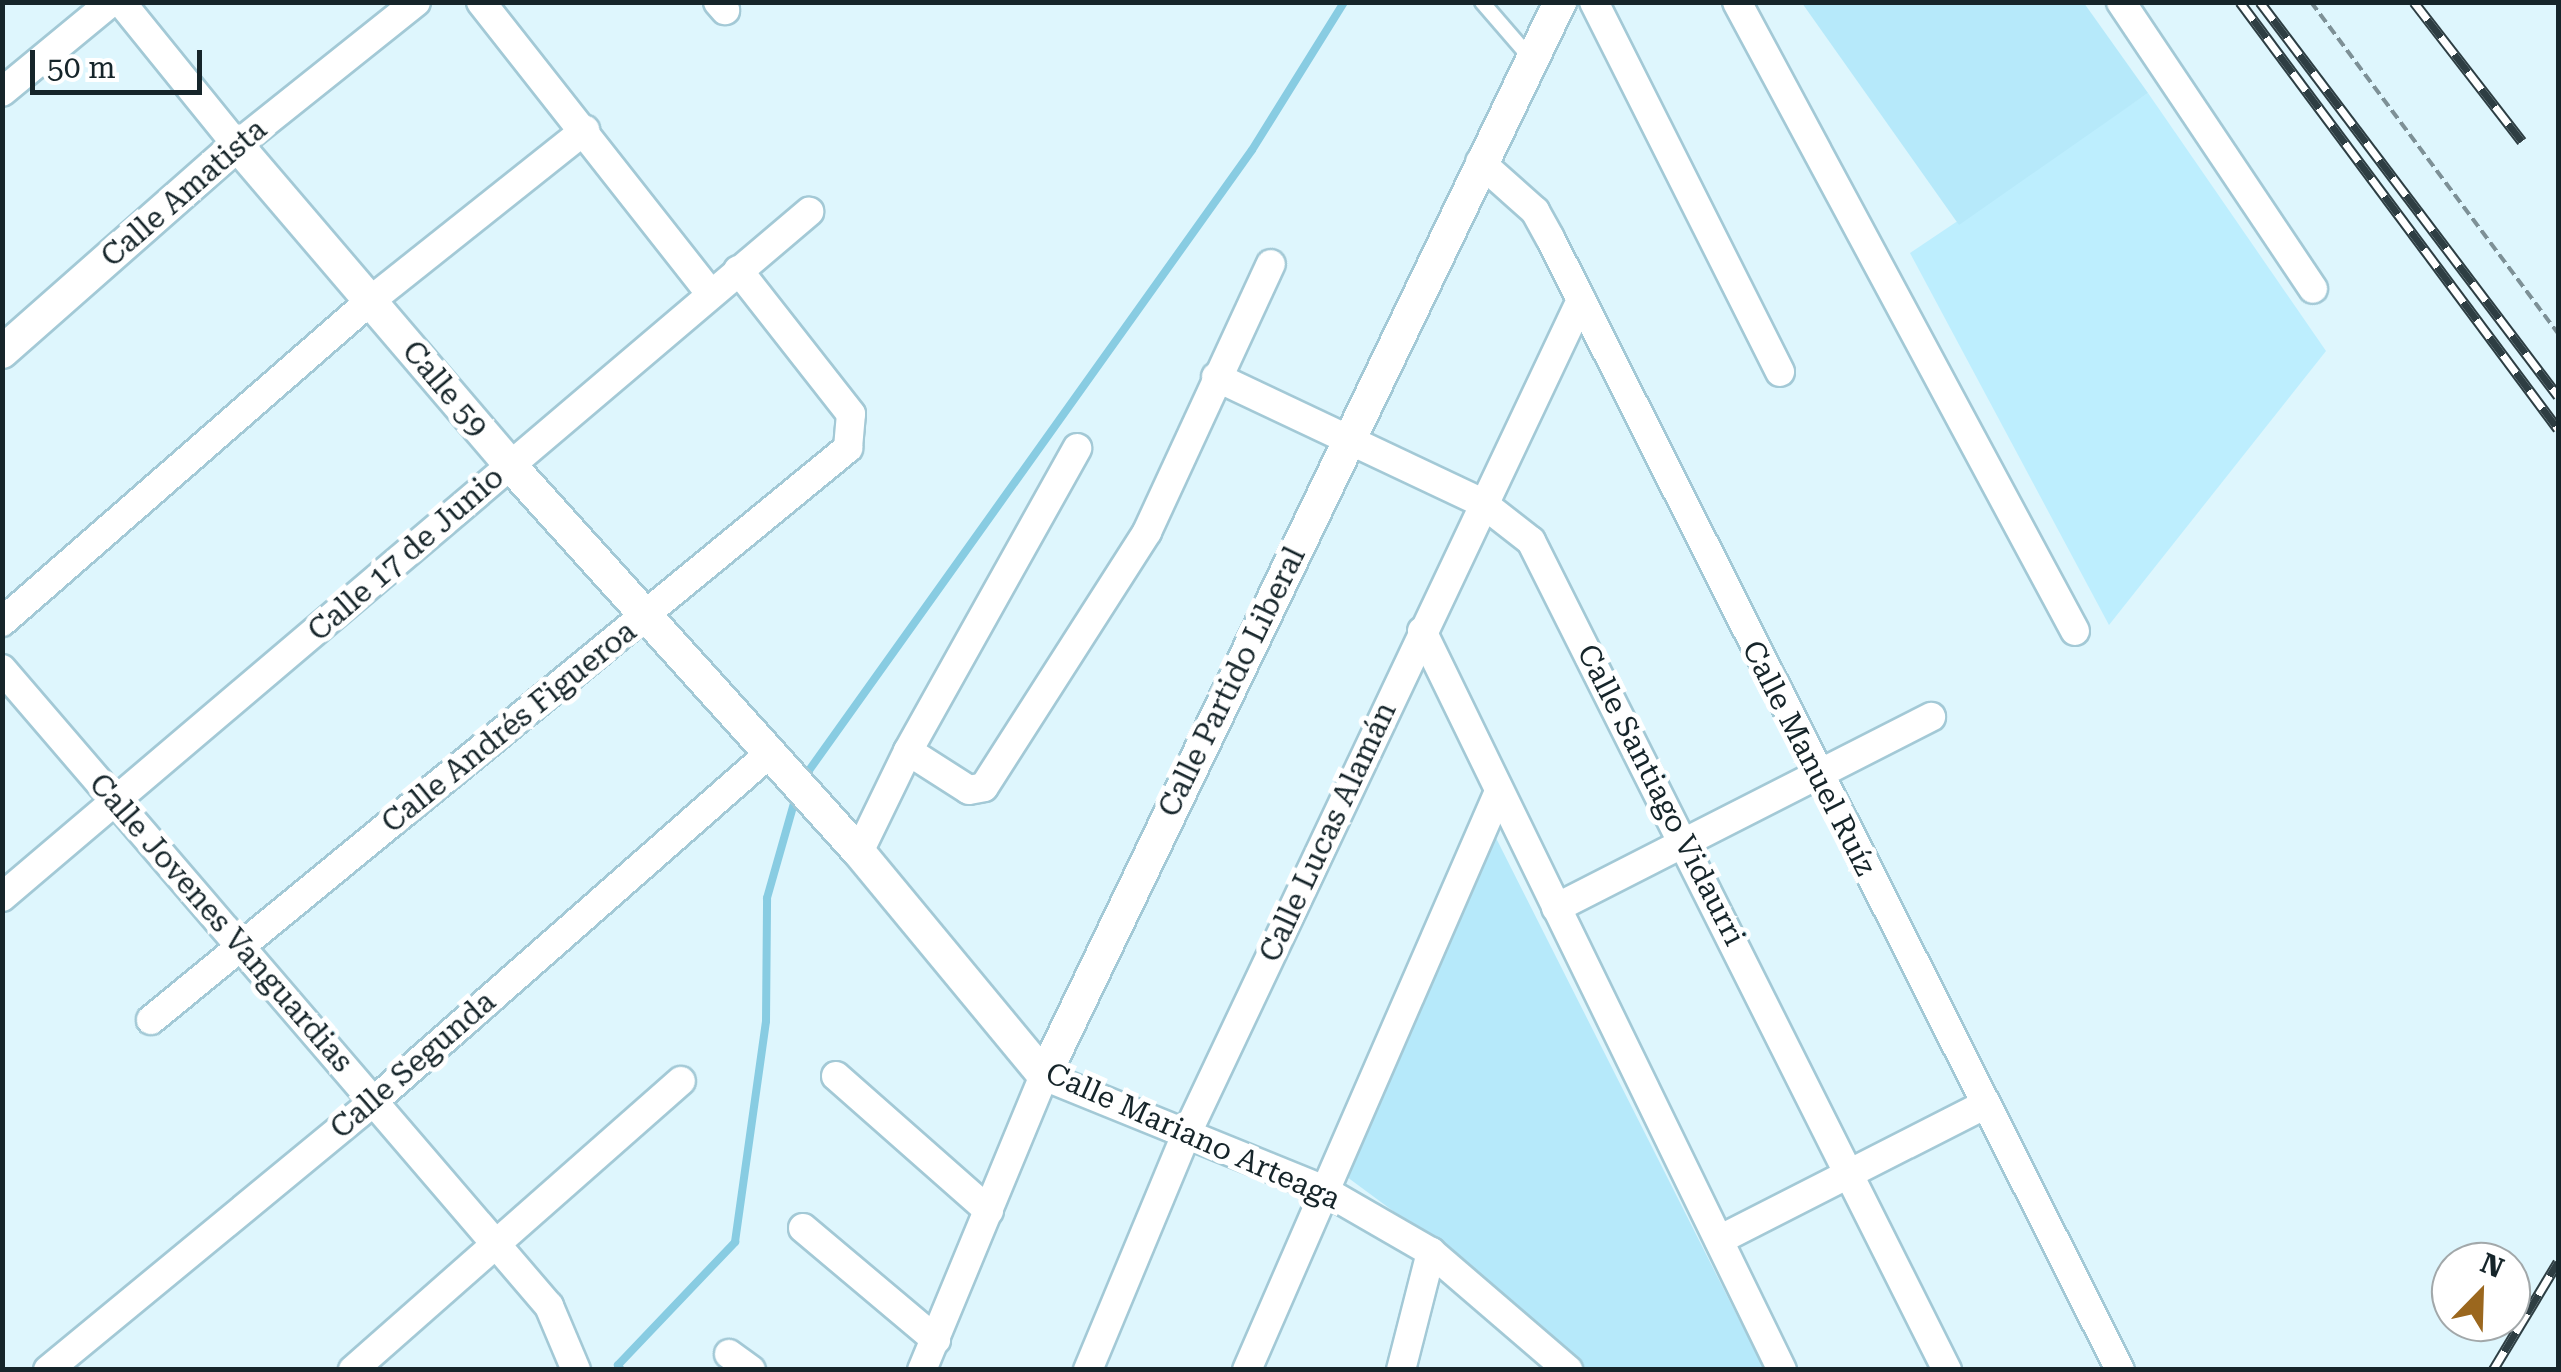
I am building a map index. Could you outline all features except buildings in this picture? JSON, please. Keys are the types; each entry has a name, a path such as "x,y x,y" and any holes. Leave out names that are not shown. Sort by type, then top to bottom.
{"street":[{"path":"2,92 111,2"},
{"name":"Calle 59","path":"120,2 510,465 777,758"},
{"name":"Calle Amatista","path":"2,352 237,145 416,2"},
{"path":"481,2 710,293"},
{"name":"Calle Partido Liberal","path":"922,1370 1044,1076 1560,2"},
{"path":"1594,2 1780,372"},
{"path":"1738,2 2075,631"},
{"path":"2120,2 2313,289"},
{"path":"2,622 370,301 585,130"},
{"name":"Calle Manuel Ruíz","path":"1480,162 1535,211 1816,775 2120,1370"},
{"name":"Calle 17 de Junio","path":"2,897 809,212"},
{"path":"908,751 980,791 1119,581 1270,264"},
{"name":"Calle Andrés Figueroa","path":"151,1020 848,448 854,426 738,270"},
{"name":"Calle Lucas Alamán","path":"1088,1370 1186,1135 1481,502 1580,300"},
{"name":"Calle Santiago Vidaurri","path":"1216,377 1481,502 1522,529 1543,561 1684,839 1947,1370"},
{"path":"859,852 908,751 1077,448"},
{"path":"1422,632 1497,796 1556,908 1782,1370"},
{"name":"Calle Jovenes Vanguardias","path":"2,669 548,1306 576,1370"},
{"path":"1556,908 1684,839 1930,718"},
{"name":"Calle Mariano Arteaga","path":"777,758 1044,1076 1322,1189 1431,1252 1568,1370"},
{"name":"Calle Segunda","path":"48,1370 374,1101 777,758"},
{"path":"1246,1370 1497,796"},
{"path":"836,1076 989,1211"},
{"path":"354,1370 681,1081"},
{"path":"1719,1240 1984,1106"},
{"path":"804,1228 936,1340"},
{"path":"1401,1370 1431,1252"}],"lane":[{"path":"1482,2 1533,61"}],"path":[{"path":"2310,2 2556,324 2558,333"}],"shaded area":[{"path":"1802,3 2084,3 2148,93 1959,225"},
{"path":"2148,93 2326,351 2109,625 1910,253"},
{"path":"1496,838 1764,1369 1587,1369 1481,1276 1343,1174"}],"waterway":[{"path":"805,776 1252,150 1344,2"},
{"path":"621,1370 618,1365 735,1242 766,1021 767,898 797,793"}],"railway":[{"path":"2240,2 2558,429"},
{"path":"2260,2 2558,396"},
{"path":"2414,2 2522,141"},
{"path":"2493,1370 2558,1262"}]}
